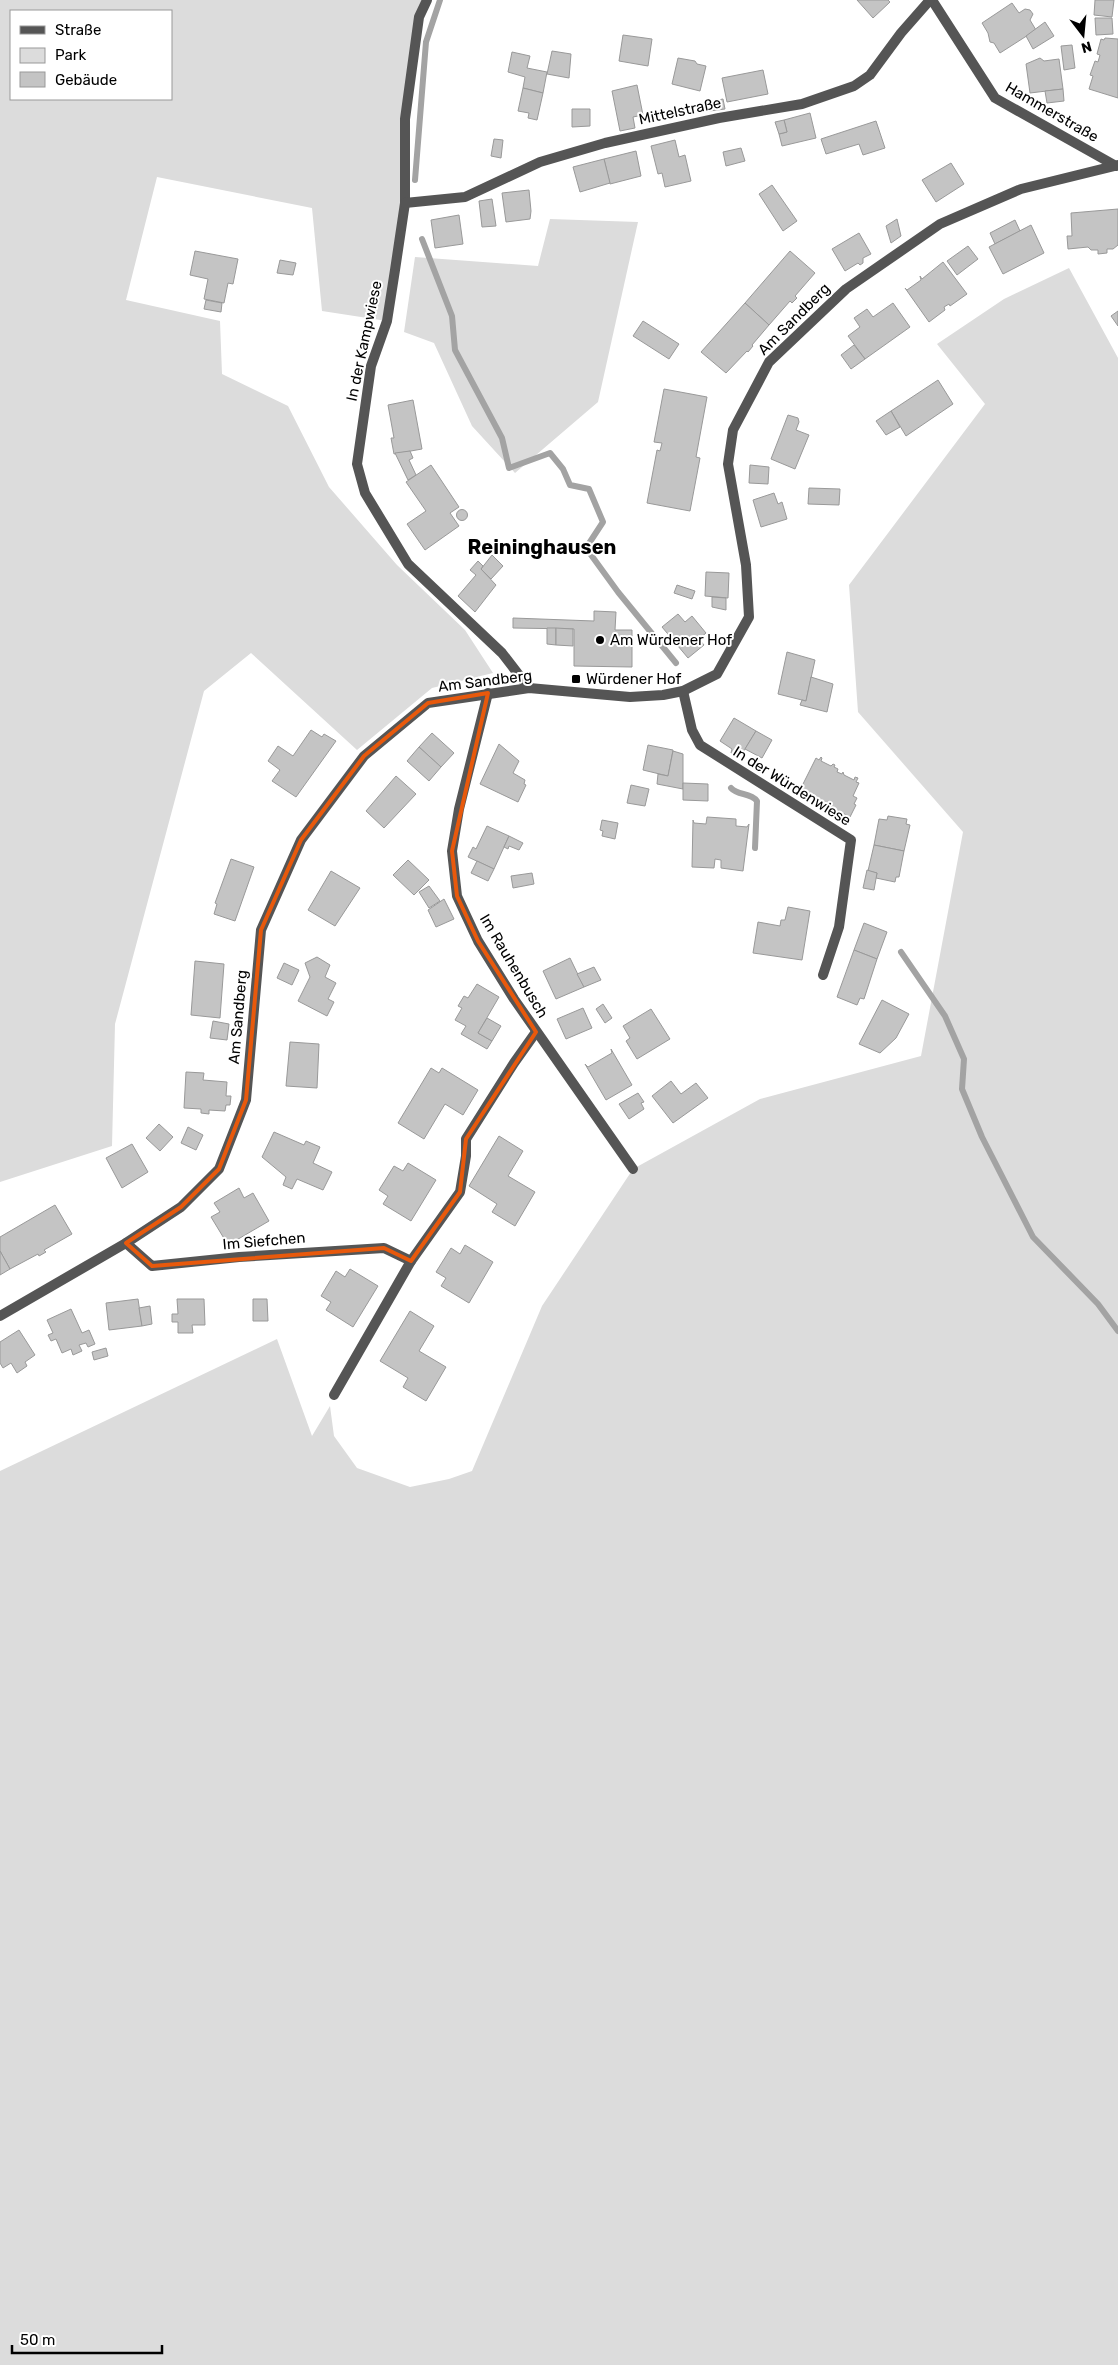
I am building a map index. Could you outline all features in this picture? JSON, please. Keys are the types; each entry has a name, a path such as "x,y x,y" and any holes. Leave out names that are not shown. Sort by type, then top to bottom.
{"street":[{"name":"In der Kampwiese","path":"427,0 419,17 405,119 405,203 386,321 371,366 356,464 365,493 408,564 502,653 529,688"},
{"name":"Mittelstraße","path":"405,203 465,197 540,162 595,146 719,118 802,104 854,86 870,75 901,33 931,0"},
{"name":"Hammerstraße","path":"931,0 995,98 1117,166"},
{"name":"Am Sandberg","path":"0,1316 126,1243 181,1207 219,1169 246,1100 261,930 301,840 364,756 428,702 529,688 630,697 663,695 684,691 717,674 749,617 746,566 728,464 733,430 769,362 846,289 940,224 1021,189 1117,166"},
{"name":"In der Würdenwiese","path":"684,691 692,730 700,745 851,840 839,927 823,975"},
{"name":"Im Rauhenbusch","path":"488,693 459,809 452,851 458,896 478,941 536,1032 633,1170"},
{"path":"334,1395 411,1261 460,1192 466,1156 466,1139 536,1032"},
{"name":"Im Siefchen","path":"126,1243 152,1266 239,1257 384,1248 411,1261"}],"highlighted area":[{"path":"488,693 452,851 457,896 478,941 536,1032 466,1139 460,1192 411,1261 384,1248 152,1266 126,1243 181,1207 219,1169 246,1100 261,930 301,840 364,756 428,703"}],"green space":[{"path":"0,0 427,0 405,119 405,203 387,321 322,311 312,208 157,177 126,300 220,321 222,374 288,406 329,487 397,565 465,630 493,673 432,688 357,750 251,653 204,691 115,1024 112,1146 0,1182"},
{"path":"550,219 638,222 598,402 515,473 472,426 434,343 404,332 415,257 538,266"},
{"path":"1069,268 1118,358 1118,2365 0,2365 0,1471 277,1339 312,1436 330,1406 334,1436 357,1468 410,1487 449,1479 472,1471 542,1306 633,1169 760,1099 921,1056 963,832 858,712 849,585 985,404 937,344 1004,299"}],"building":[{"path":"857,0 888,0 890,2 873,18"},
{"path":"1095,0 1114,0 1112,17 1094,15"},
{"path":"1012,3 1019,13 1025,9 1030,10 1033,14 1030,20 1036,30 1000,53 994,43 990,42 988,33 982,23"},
{"path":"1095,18 1112,18 1113,34 1096,35"},
{"path":"1045,22 1054,36 1033,49 1026,36"},
{"path":"623,35 652,39 648,66 619,61"},
{"path":"1105,38 1118,39 1118,98 1089,89 1093,76 1090,75 1095,61 1098,62 1100,55 1097,54 1101,39 1104,40"},
{"path":"1072,45 1075,68 1064,70 1061,46"},
{"path":"552,51 571,54 569,78 547,74"},
{"path":"512,52 530,56 527,68 547,72 543,93 523,88 525,77 508,72"},
{"path":"678,58 695,61 697,64 706,66 700,91 672,84"},
{"path":"1040,58 1044,61 1059,59 1063,89 1030,93 1026,64"},
{"path":"763,70 768,94 727,102 722,78"},
{"path":"637,85 643,115 633,117 635,128 620,131 612,91"},
{"path":"523,88 543,93 537,120 528,118 529,113 518,111"},
{"path":"1063,89 1064,101 1047,103 1045,91"},
{"path":"723,99 725,109 709,111 708,102"},
{"path":"572,109 590,109 590,126 572,127"},
{"path":"810,113 816,138 782,146 779,134 787,132 784,120"},
{"path":"784,120 787,132 779,134 775,122"},
{"path":"876,121 885,148 863,155 859,144 826,154 821,139"},
{"path":"494,139 503,140 501,158 491,156"},
{"path":"675,140 679,157 685,155 691,181 665,187 662,173 658,174 651,146"},
{"path":"741,148 745,161 726,166 723,152"},
{"path":"636,151 641,176 610,184 604,159"},
{"path":"604,159 610,183 580,192 573,167"},
{"path":"951,163 964,184 936,202 922,180"},
{"path":"772,185 797,221 783,231 759,194"},
{"path":"529,190 530,219 506,222 502,193"},
{"path":"492,199 496,226 482,227 479,201"},
{"path":"1118,209 1118,245 1113,249 1107,249 1107,253 1098,254 1098,250 1091,250 1088,247 1068,249 1067,236 1072,236 1071,213"},
{"path":"459,215 463,244 435,248 431,220"},
{"path":"897,219 901,236 891,243 886,226"},
{"path":"1015,220 1020,231 995,244 990,233"},
{"path":"1031,225 1044,253 1003,274 989,247"},
{"path":"859,233 871,254 863,258 863,263 860,265 858,263 845,271 832,249"},
{"path":"968,246 978,259 957,275 947,261"},
{"path":"195,251 238,259 233,284 228,283 224,303 204,299 208,279 190,275"},
{"path":"790,251 815,273 795,296 797,298 792,303 790,301 769,325 745,303"},
{"path":"280,260 296,263 293,275 277,273"},
{"path":"943,262 967,294 950,306 949,304 944,307 945,310 929,322 905,288 907,290 921,280 920,276 922,279"},
{"path":"206,300 222,303 221,312 204,309"},
{"path":"745,303 769,325 748,352 726,373 701,352"},
{"path":"893,303 910,327 865,359 848,336 860,327 854,318 867,309 873,317"},
{"path":"1118,311 1118,326 1111,316"},
{"path":"643,321 679,344 669,359 633,336"},
{"path":"854,345 865,359 851,369 841,355"},
{"path":"938,380 953,404 906,436 891,411"},
{"path":"664,389 707,397 696,457 700,458 690,511 647,503 657,450 660,451 662,443 654,442"},
{"path":"413,400 422,449 394,454 391,438 394,438 388,405"},
{"path":"891,411 900,427 886,435 876,421"},
{"path":"788,415 798,418 799,422 796,430 809,435 795,469 771,459"},
{"path":"410,451 413,458 409,460 416,475 408,480 395,453"},
{"path":"431,465 459,507 450,513 459,526 425,550 407,524 426,511 406,482"},
{"path":"750,465 769,467 768,484 749,483"},
{"path":"809,488 840,489 839,505 808,504"},
{"path":"774,493 778,504 782,502 787,519 761,527 753,500"},
{"path":"462,509 468,515 462,521 456,515"},
{"path":"492,555 503,566 491,579 481,569"},
{"path":"478,561 483,566 481,569 496,585 475,612 458,596 476,575 470,570"},
{"path":"706,572 729,573 728,598 705,596"},
{"path":"677,585 695,591 692,599 674,593"},
{"path":"712,597 726,598 726,610 712,607"},
{"path":"594,611 616,612 615,630 632,630 632,667 574,666 574,629 513,628 513,618 594,621"},
{"path":"678,614 685,622 692,616 706,633 699,639 704,645 688,658 662,627"},
{"path":"547,628 556,628 556,645 547,644"},
{"path":"556,628 573,629 573,646 556,645"},
{"path":"787,652 815,660 806,701 778,694"},
{"path":"811,677 833,684 827,712 800,705 802,700 806,701"},
{"path":"734,718 756,731 742,754 737,752 735,754 731,753 732,749 720,741"},
{"path":"311,730 322,737 324,734 336,741 296,797 272,781 280,770 268,761 278,746 293,756"},
{"path":"756,731 772,740 762,758 745,749"},
{"path":"432,733 454,753 441,767 419,747"},
{"path":"499,744 519,761 513,773 525,780 524,784 526,785 518,802 480,784"},
{"path":"648,745 673,750 668,776 643,770"},
{"path":"419,747 441,767 429,781 407,761"},
{"path":"673,751 683,754 683,789 657,784 658,774 668,776"},
{"path":"821,757 821,761 831,766 835,765 834,767 838,769 837,772 842,774 843,772 844,775 854,780 855,777 858,778 856,782 859,783 853,796 857,798 854,804 856,805 850,817 800,790 816,758 819,760"},
{"path":"396,776 416,794 384,828 366,811"},
{"path":"683,783 708,784 708,801 683,800"},
{"path":"631,785 649,789 645,806 627,803"},
{"path":"888,816 907,819 906,824 910,825 904,851 874,845 879,819 887,820"},
{"path":"707,817 736,819 736,826 747,827 749,824 743,871 721,868 721,860 715,859 714,868 692,867 693,820 694,823 706,824"},
{"path":"602,820 618,823 615,839 602,836 603,831 600,830"},
{"path":"487,826 509,836 494,869 468,857 473,847 476,849"},
{"path":"509,836 523,843 519,850 509,846 508,849 504,847"},
{"path":"874,845 904,851 899,877 896,877 895,882 876,878 877,873 868,871"},
{"path":"231,859 254,867 235,921 214,914 217,904 215,903"},
{"path":"408,860 429,880 414,895 393,875"},
{"path":"477,861 494,869 488,881 471,873"},
{"path":"867,870 877,873 874,890 863,888"},
{"path":"331,871 360,888 335,926 308,910"},
{"path":"532,873 534,884 513,888 511,876"},
{"path":"429,886 440,901 429,908 419,892"},
{"path":"444,899 454,919 436,927 428,910"},
{"path":"788,907 810,911 802,960 753,953 758,922 780,926 781,920 785,920"},
{"path":"864,923 887,932 877,959 854,950"},
{"path":"854,950 877,959 864,999 860,998 857,1005 837,997"},
{"path":"317,957 330,965 325,977 336,983 328,999 334,1002 327,1016 298,1001 310,977 305,963"},
{"path":"570,958 584,987 556,999 543,971"},
{"path":"195,961 224,964 220,1018 191,1015"},
{"path":"284,963 299,970 292,985 277,978"},
{"path":"594,967 601,980 584,987 577,974"},
{"path":"477,984 499,997 478,1033 492,1041 487,1049 461,1034 466,1026 455,1020 462,1008 458,1006 464,996 468,998"},
{"path":"882,1000 909,1014 896,1038 880,1053 859,1044"},
{"path":"603,1004 612,1018 605,1023 596,1009"},
{"path":"583,1008 592,1028 566,1039 557,1019"},
{"path":"651,1009 670,1039 637,1059 626,1041 630,1038 623,1026"},
{"path":"487,1018 501,1026 492,1041 478,1033"},
{"path":"213,1021 229,1024 227,1040 210,1038"},
{"path":"290,1042 319,1044 317,1088 286,1086"},
{"path":"611,1049 632,1085 606,1100 585,1064 588,1067 612,1053"},
{"path":"431,1068 439,1073 442,1068 478,1090 463,1115 445,1104 424,1139 398,1123"},
{"path":"186,1072 204,1073 203,1080 227,1082 226,1096 231,1096 230,1105 226,1105 225,1111 209,1110 209,1114 201,1113 201,1109 184,1108"},
{"path":"671,1081 681,1094 696,1083 708,1098 673,1123 652,1096"},
{"path":"638,1093 644,1102 641,1103 644,1109 629,1119 619,1104"},
{"path":"159,1124 173,1137 160,1151 146,1138"},
{"path":"188,1127 203,1135 196,1150 181,1143"},
{"path":"274,1132 304,1145 306,1141 320,1147 313,1163 332,1172 323,1190 297,1179 292,1189 283,1185 286,1177 262,1157"},
{"path":"499,1136 523,1151 508,1176 535,1192 515,1226 492,1212 497,1204 469,1186"},
{"path":"132,1144 148,1172 122,1188 106,1158"},
{"path":"408,1163 436,1180 411,1221 383,1204 388,1196 379,1190 394,1166 403,1171"},
{"path":"239,1188 244,1198 253,1193 269,1221 228,1245 211,1217 220,1212 214,1203"},
{"path":"55,1205 72,1234 44,1250 46,1252 39,1256 38,1254 10,1269 0,1251 0,1237"},
{"path":"465,1245 493,1262 469,1303 441,1286 446,1278 436,1272 451,1248 460,1254"},
{"path":"0,1251 10,1269 0,1275"},
{"path":"350,1269 378,1286 353,1327 326,1310 331,1302 321,1296 336,1271 345,1277"},
{"path":"138,1299 142,1326 109,1330 106,1303"},
{"path":"177,1299 204,1299 205,1325 192,1325 193,1333 178,1333 178,1322 172,1322 172,1314 178,1314"},
{"path":"253,1299 267,1299 268,1321 253,1321"},
{"path":"150,1306 152,1324 142,1326 139,1308"},
{"path":"71,1309 82,1333 89,1330 95,1344 88,1347 86,1343 79,1345 82,1351 73,1355 71,1349 62,1353 56,1339 51,1341 48,1335 53,1333 47,1320"},
{"path":"410,1311 434,1326 419,1351 446,1367 426,1401 403,1387 408,1378 380,1361"},
{"path":"19,1330 35,1355 25,1362 27,1366 17,1373 11,1363 3,1368 0,1363 0,1342"},
{"path":"106,1348 108,1356 94,1360 92,1352"}],"waterway":[{"path":"415,180 426,42 440,0"},
{"path":"422,239 452,316 455,350 502,438 509,468 550,453 563,469 570,485 589,489 603,522 586,548 618,592 676,663"},
{"path":"731,788 751,796 757,801 755,848"},
{"path":"901,952 945,1016 964,1059 962,1089 982,1137 1033,1237 1098,1304 1118,1331"}],"place":[{"name":"Am Würdener Hof","path":"600,640"},
{"name":"Würdener Hof","path":"576,679"}],"district":[{"name":"Reininghausen","path":"542,547"}]}
